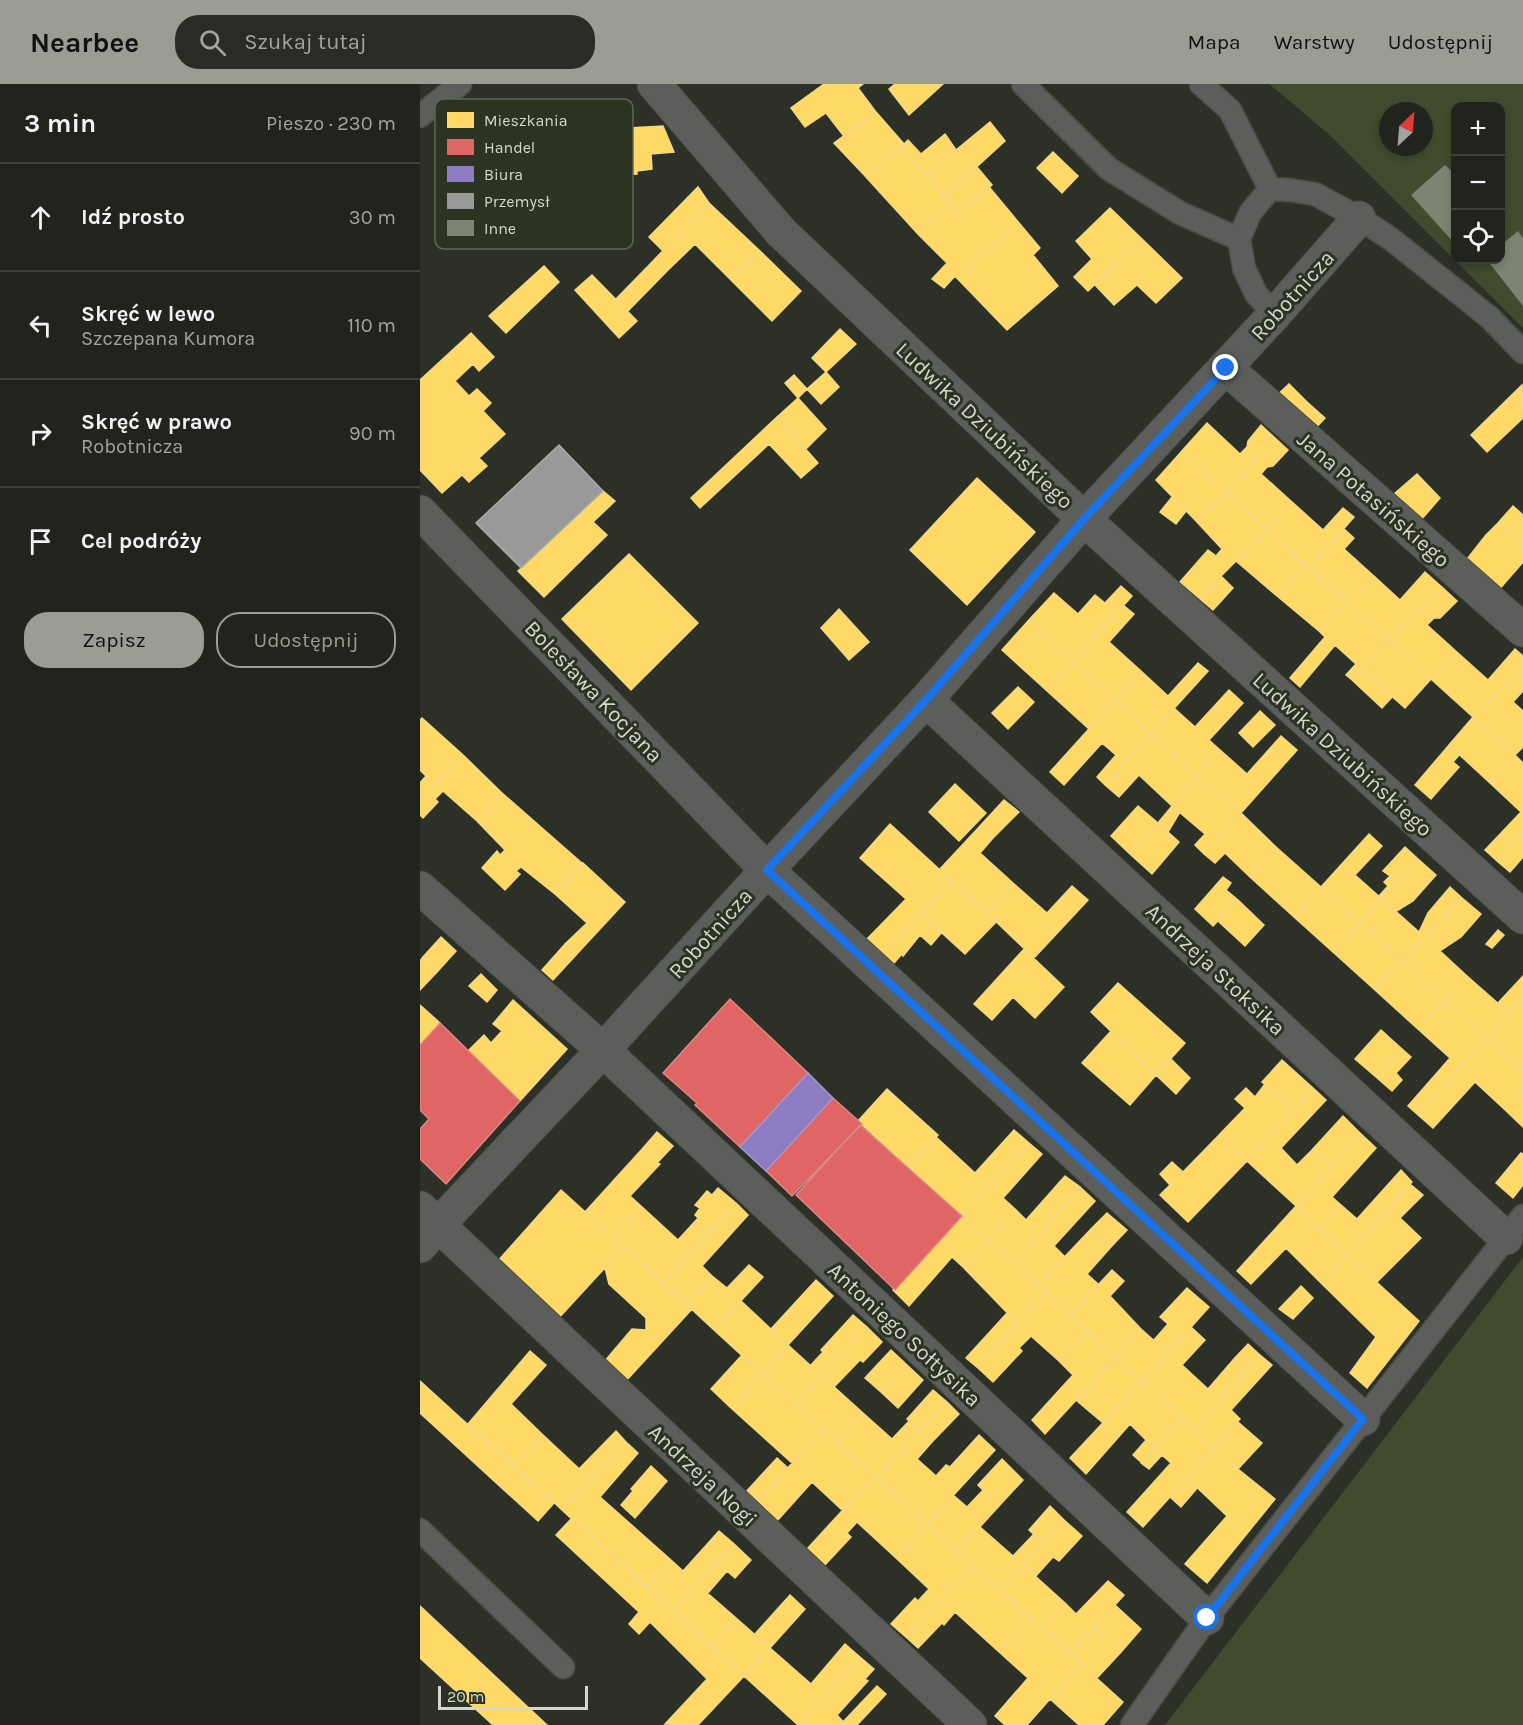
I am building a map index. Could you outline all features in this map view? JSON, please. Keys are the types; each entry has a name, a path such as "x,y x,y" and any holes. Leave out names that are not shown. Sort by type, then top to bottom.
{"street":[{"name":"Ludwika Dziubińskiego","path":"654,84 781,232 1084,519 1523,916"},
{"name":"Robotnicza","path":"426,1227 603,1050 926,700 1084,519 1226,368 1359,218"},
{"name":"Jana Potasińskiego","path":"1226,368 1523,630"},
{"name":"Bolesława Kocjana","path":"420,512 767,870 1363,1419"},
{"name":"Andrzeja Stoksika","path":"926,700 1515,1227"},
{"name":"Antoniego Sołtysika","path":"420,888 603,1050 1207,1618"},
{"name":"Andrzeja Nogi","path":"426,1227 970,1725"}],"lane":[{"path":"441,99 460,84"},
{"path":"1023,84 1109,169 1180,213 1239,239"},
{"path":"1201,84 1230,110 1270,189"},
{"path":"420,116 435,104"},
{"path":"1270,189 1250,213 1239,239 1244,268 1256,294 1275,314"},
{"path":"1270,189 1290,189 1315,194 1359,218 1391,239 1489,316 1523,352"},
{"path":"1132,1725 1207,1618 1515,1227"},
{"path":"420,1530 563,1667"}],"green space":[{"path":"1269,84 1523,84 1523,328 1459,264 1505,264 1505,102 1451,102 1451,256 1331,136"},
{"path":"1523,1257 1523,1725 1165,1725"}],"building: Mieszkania":[{"path":"824,84 863,84 858,88 876,112 843,135 826,113 805,127 791,108"},
{"path":"895,84 943,84 909,115 889,89"},
{"path":"876,112 904,144 866,177 834,143"},
{"path":"990,122 1005,141 945,196 927,177"},
{"path":"663,126 674,152 651,154 652,169 637,171 637,174 633,174 633,128"},
{"path":"945,134 956,150 927,177 901,147 908,140 921,154"},
{"path":"901,147 950,204 917,233 866,177"},
{"path":"1053,152 1078,176 1062,193 1037,168"},
{"path":"977,167 992,185 960,214 945,196"},
{"path":"698,187 709,203 663,251 649,237"},
{"path":"990,188 1019,223 955,276 944,288 932,279 947,263 917,233 950,204 960,214"},
{"path":"709,203 760,251 731,280 695,244 667,271 655,259"},
{"path":"1110,208 1142,239 1088,291 1074,277 1092,259 1076,241"},
{"path":"1019,223 1040,248 1033,255 1058,286 1007,330 955,276"},
{"path":"1142,239 1182,278 1156,303 1137,285 1114,305 1095,285"},
{"path":"760,251 801,291 772,321 731,280"},
{"path":"655,259 667,271 627,312 615,300"},
{"path":"544,266 559,282 506,333 489,316"},
{"path":"592,275 637,321 619,338 575,290"},
{"path":"840,329 856,344 826,372 812,358"},
{"path":"471,333 494,357 479,371 473,364 455,381 469,396 477,389 491,403 483,411 505,434 479,458 487,466 469,482 462,475 442,493 420,470 420,380"},
{"path":"826,372 839,387 821,404 807,389"},
{"path":"794,375 807,389 798,398 785,383"},
{"path":"1289,384 1307,402 1294,416 1273,399"},
{"path":"1522,385 1523,418 1487,452 1471,435"},
{"path":"798,398 826,429 805,450 777,417"},
{"path":"1307,402 1325,418 1312,432 1294,416"},
{"path":"777,417 818,463 801,478 769,444 700,508 691,498"},
{"path":"1207,423 1240,454 1261,425 1275,438 1226,492 1181,452"},
{"path":"1275,438 1288,450 1273,466 1267,467 1261,474 1292,502 1267,530 1226,492"},
{"path":"1181,452 1226,492 1197,522 1156,480"},
{"path":"1417,474 1440,498 1421,520 1394,494"},
{"path":"977,478 1035,532 967,605 910,550"},
{"path":"603,491 615,501 593,522 607,535 544,597 518,571"},
{"path":"1226,492 1267,530 1199,598 1180,582 1208,550 1216,556 1222,549 1197,522"},
{"path":"1172,497 1186,511 1176,524 1160,512"},
{"path":"1292,502 1323,530 1343,508 1354,517 1309,568 1267,530"},
{"path":"1513,506 1523,515 1523,546 1498,523"},
{"path":"1498,523 1523,546 1523,562 1497,592 1464,563"},
{"path":"1344,529 1354,538 1344,549 1376,578 1346,602 1309,568"},
{"path":"1267,530 1305,566 1277,596 1236,561"},
{"path":"629,554 698,623 631,690 562,619"},
{"path":"1305,566 1346,602 1319,631 1277,596"},
{"path":"1425,572 1444,589 1387,639 1346,602 1376,578 1400,600"},
{"path":"1221,576 1233,588 1213,610 1199,598"},
{"path":"1121,586 1132,596 1073,662 1028,621 1054,593 1078,614 1095,595 1105,603"},
{"path":"1444,589 1457,601 1440,618 1434,618 1427,625 1459,654 1431,679 1387,639"},
{"path":"1346,602 1387,639 1352,680 1346,675 1356,664 1335,645 1300,687 1290,678 1325,637 1319,631"},
{"path":"1123,605 1134,614 1109,642 1141,671 1115,700 1073,662"},
{"path":"839,609 869,642 849,660 821,628"},
{"path":"1028,621 1073,662 1046,690 1002,650"},
{"path":"1387,639 1431,679 1405,708 1361,669"},
{"path":"1515,649 1523,656 1523,669 1473,717 1431,679 1459,654 1488,680"},
{"path":"1073,662 1115,700 1089,729 1046,690"},
{"path":"1198,663 1208,671 1151,734 1115,700 1141,671 1168,696"},
{"path":"1361,669 1393,696 1382,708 1352,680"},
{"path":"1523,669 1523,691 1513,702 1523,711 1523,747 1515,755 1473,717"},
{"path":"1018,687 1034,702 1008,729 992,713"},
{"path":"1229,690 1243,703 1209,740 1220,750 1197,776 1151,734 1175,709 1195,727"},
{"path":"1115,700 1151,734 1105,785 1097,777 1116,755 1102,743 1064,785 1050,772"},
{"path":"1260,711 1275,725 1253,747 1239,733"},
{"path":"1473,717 1515,755 1490,783 1449,745"},
{"path":"422,718 462,754 420,801 420,783 426,776 420,770 420,720"},
{"path":"1151,734 1197,776 1172,806 1139,775 1119,797 1105,785"},
{"path":"1281,736 1297,750 1241,813 1197,776 1220,750 1247,774"},
{"path":"1449,745 1459,755 1453,762 1459,767 1431,799 1415,785"},
{"path":"462,754 502,793 477,821 443,791 435,799 438,802 423,818 420,815 420,801"},
{"path":"1515,755 1523,763 1523,832 1497,861 1485,850 1521,812 1490,783"},
{"path":"1197,776 1241,813 1204,854 1195,845 1205,834 1172,806"},
{"path":"955,784 986,813 959,841 929,812"},
{"path":"502,793 583,864 555,894 521,867 516,871 520,874 505,890 482,868 497,851 500,855 505,850 477,821"},
{"path":"1004,800 1019,812 993,838 980,826"},
{"path":"1138,806 1158,823 1131,855 1111,836"},
{"path":"1172,806 1180,812 1168,832 1158,823"},
{"path":"1241,813 1276,847 1250,877 1225,853 1215,863 1204,854"},
{"path":"1158,823 1179,842 1152,874 1131,855"},
{"path":"890,824 952,881 882,954 867,939 906,899 860,858"},
{"path":"980,826 993,838 980,853 1013,883 986,912 940,869"},
{"path":"1523,832 1523,857 1510,872 1497,861"},
{"path":"1369,834 1382,846 1355,875 1382,899 1360,923 1321,887"},
{"path":"1276,847 1321,887 1294,917 1250,877"},
{"path":"1405,847 1418,859 1382,899 1379,896 1388,886 1384,882 1390,876 1383,871"},
{"path":"1418,859 1436,875 1413,901 1395,912 1382,899"},
{"path":"583,863 625,902 576,955 565,944 587,923 555,894"},
{"path":"1223,877 1231,883 1226,890 1238,900 1213,926 1195,909"},
{"path":"952,881 996,922 965,954 921,914"},
{"path":"1013,883 1047,913 1072,886 1088,900 1034,958 986,912"},
{"path":"1321,887 1360,923 1334,953 1294,917"},
{"path":"1450,887 1462,898 1402,961 1360,923 1382,899 1419,932 1428,913"},
{"path":"1462,898 1481,914 1461,937 1440,951 1467,976 1445,1001 1402,961"},
{"path":"1238,900 1264,925 1245,946 1218,921"},
{"path":"921,914 942,932 931,945 920,935 903,956 902,954 894,963 882,954"},
{"path":"1360,923 1402,961 1375,990 1334,953"},
{"path":"1498,930 1504,935 1492,948 1486,944"},
{"path":"441,937 456,951 438,971 423,957"},
{"path":"565,944 576,955 553,980 542,970"},
{"path":"1024,949 1064,987 1035,1018 1013,997 992,1020 974,1004"},
{"path":"423,957 438,971 420,990 420,961"},
{"path":"1402,961 1445,1001 1419,1030 1375,990"},
{"path":"481,974 497,990 487,1002 469,986"},
{"path":"1467,976 1509,1013 1487,1038 1445,1001"},
{"path":"1523,976 1523,998 1509,1013 1498,1003"},
{"path":"1118,983 1185,1043 1156,1075 1091,1012"},
{"path":"1523,998 1523,1070 1487,1038"},
{"path":"513,1000 567,1049 520,1101 468,1051 484,1035 491,1043 502,1031 493,1024"},
{"path":"1445,1001 1487,1038 1417,1114 1408,1106 1450,1058 1419,1030"},
{"path":"420,1005 440,1023 420,1045"},
{"path":"1381,1030 1402,1049 1376,1077 1355,1059"},
{"path":"1111,1031 1156,1075 1130,1105 1082,1063"},
{"path":"1487,1038 1523,1070 1523,1086 1502,1107 1475,1082 1433,1128 1417,1114"},
{"path":"1402,1049 1411,1057 1396,1073 1402,1080 1392,1091 1376,1077"},
{"path":"1171,1059 1190,1078 1176,1094 1156,1075"},
{"path":"1282,1060 1313,1088 1294,1109 1262,1082"},
{"path":"1265,1084 1294,1109 1247,1161 1220,1134 1245,1108 1235,1099 1246,1088 1255,1097"},
{"path":"1523,1086 1523,1127 1502,1107"},
{"path":"1313,1088 1326,1100 1281,1148 1297,1165 1312,1150 1331,1167 1296,1206 1247,1161"},
{"path":"887,1089 938,1135 909,1168 858,1121"},
{"path":"1343,1116 1361,1134 1331,1167 1312,1150"},
{"path":"1014,1130 1029,1143 961,1217 909,1168 936,1137 975,1173"},
{"path":"657,1132 673,1146 658,1162 643,1148"},
{"path":"1220,1134 1247,1161 1188,1222 1160,1195 1170,1185 1160,1174 1172,1162 1183,1172"},
{"path":"1361,1134 1376,1148 1332,1197 1341,1205 1319,1229 1296,1206"},
{"path":"1029,1143 1042,1154 1003,1198 1015,1209 988,1240 961,1217"},
{"path":"643,1148 660,1164 630,1196 641,1206 613,1237 585,1212"},
{"path":"1521,1153 1523,1154 1523,1185 1513,1198 1496,1183"},
{"path":"1401,1170 1412,1182 1347,1255 1319,1229 1341,1205 1357,1219"},
{"path":"1065,1176 1080,1187 1015,1263 988,1240 1015,1209 1026,1220"},
{"path":"1410,1184 1423,1195 1400,1218 1421,1238 1377,1282 1347,1255"},
{"path":"1080,1187 1095,1201 1054,1246 1041,1233"},
{"path":"718,1188 736,1203 710,1230 695,1215 700,1208 695,1205 707,1191 712,1195"},
{"path":"561,1190 624,1247 557,1320 496,1263"},
{"path":"736,1203 748,1215 702,1266 712,1276 686,1304 663,1283"},
{"path":"641,1206 678,1240 698,1218 710,1230 663,1283 613,1237"},
{"path":"1296,1206 1347,1255 1321,1283 1286,1248 1251,1284 1237,1271"},
{"path":"1107,1213 1127,1230 1110,1248 1090,1230"},
{"path":"961,1217 988,1240 963,1267 952,1257 909,1306 893,1290"},
{"path":"1090,1230 1110,1248 1087,1274 1098,1284 1070,1315 1038,1285"},
{"path":"1041,1233 1065,1257 1038,1285 1015,1263"},
{"path":"988,1240 1046,1293 1018,1324 963,1267"},
{"path":"624,1247 692,1309 625,1382 604,1362 632,1329 646,1330 646,1318 609,1284 605,1268"},
{"path":"1347,1255 1419,1321 1367,1388 1350,1373 1376,1337 1321,1283"},
{"path":"749,1265 763,1277 714,1330 686,1304 712,1276 727,1288"},
{"path":"1112,1270 1124,1281 1110,1296 1141,1329 1114,1359 1070,1315"},
{"path":"816,1280 833,1296 788,1345 771,1329"},
{"path":"1301,1286 1313,1298 1293,1319 1279,1309"},
{"path":"1187,1288 1209,1307 1168,1353 1154,1340 1168,1324 1160,1317"},
{"path":"1046,1293 1088,1331 1059,1361 1031,1336 1019,1348 1022,1351 993,1382 978,1368"},
{"path":"741,1301 788,1345 762,1374 714,1330"},
{"path":"1007,1313 1018,1324 978,1368 966,1358"},
{"path":"853,1315 867,1327 822,1376 811,1365 823,1352 821,1350"},
{"path":"867,1327 882,1342 863,1362 860,1360 834,1387 822,1376"},
{"path":"1191,1327 1205,1340 1182,1365 1208,1389 1233,1360 1246,1371 1194,1430 1142,1381"},
{"path":"1141,1329 1168,1353 1142,1381 1114,1359"},
{"path":"1088,1331 1114,1359 1045,1434 1032,1420 1073,1375 1059,1361"},
{"path":"1248,1344 1260,1355 1246,1371 1233,1360"},
{"path":"788,1345 822,1376 796,1405 762,1374"},
{"path":"891,1350 907,1365 881,1392 865,1378"},
{"path":"530,1351 546,1365 511,1404 543,1435 514,1465 468,1424"},
{"path":"742,1355 762,1374 731,1408 711,1389"},
{"path":"1260,1355 1272,1365 1231,1410 1240,1419 1213,1449 1194,1430"},
{"path":"1114,1359 1142,1381 1102,1422 1077,1401"},
{"path":"907,1365 923,1380 898,1408 881,1392"},
{"path":"762,1374 823,1429 792,1463 731,1408"},
{"path":"822,1376 863,1413 836,1441 796,1405"},
{"path":"420,1381 554,1503 538,1521 420,1413"},
{"path":"1142,1381 1181,1417 1154,1448 1130,1424 1086,1474 1070,1458"},
{"path":"933,1390 947,1402 920,1432 907,1419"},
{"path":"947,1402 959,1414 932,1442 920,1432"},
{"path":"863,1413 892,1439 909,1421 920,1432 877,1478 836,1441"},
{"path":"1181,1417 1213,1449 1143,1527 1127,1512 1171,1463 1154,1448"},
{"path":"1238,1422 1262,1443 1238,1469 1213,1449"},
{"path":"823,1429 874,1476 842,1510 812,1482 777,1521 756,1503"},
{"path":"616,1431 626,1442 591,1480 579,1469"},
{"path":"920,1432 932,1442 917,1459 936,1476 946,1465 950,1467 979,1435 995,1450 927,1524 877,1478"},
{"path":"543,1435 591,1480 562,1510 514,1465"},
{"path":"1146,1440 1154,1448 1141,1462 1133,1455"},
{"path":"626,1442 638,1453 600,1497 671,1560 647,1588 562,1510"},
{"path":"1154,1448 1162,1455 1149,1469 1141,1463"},
{"path":"1213,1449 1275,1499 1207,1583 1185,1564 1227,1516 1187,1478"},
{"path":"777,1458 788,1468 756,1503 745,1493"},
{"path":"1002,1459 1023,1480 999,1506 978,1485"},
{"path":"651,1466 667,1481 635,1518 621,1505 633,1491 631,1489"},
{"path":"874,1476 927,1524 896,1558 857,1522 847,1533 851,1537 824,1566 807,1549"},
{"path":"1187,1478 1198,1487 1181,1507 1170,1497"},
{"path":"983,1490 999,1506 957,1552 927,1524 953,1495 967,1507"},
{"path":"1050,1506 1064,1520 1043,1543 1029,1530"},
{"path":"572,1518 744,1676 698,1725 665,1724 707,1679 650,1622 639,1634 629,1624 639,1612 556,1535"},
{"path":"1064,1520 1082,1536 1059,1561 1053,1557 1035,1577 1023,1565"},
{"path":"927,1524 973,1566 907,1638 891,1624 915,1598 918,1601 929,1589 896,1558"},
{"path":"980,1527 1013,1556 1033,1535 1043,1543 1000,1591 957,1552"},
{"path":"719,1531 733,1543 673,1611 647,1588 671,1560 683,1571"},
{"path":"733,1543 751,1560 735,1578 727,1571 708,1593 697,1584"},
{"path":"1023,1565 1065,1603 1042,1628 1000,1591"},
{"path":"973,1566 1030,1617 998,1651 955,1612 918,1648 907,1638"},
{"path":"1108,1581 1124,1595 1071,1654 1042,1628 1065,1603 1076,1614"},
{"path":"697,1584 736,1618 710,1646 673,1611"},
{"path":"790,1595 805,1609 770,1648 755,1634"},
{"path":"1115,1605 1141,1629 1122,1651 1095,1626"},
{"path":"420,1606 547,1725 493,1725 420,1658"},
{"path":"1030,1617 1081,1664 1027,1725 1005,1725 995,1716 1028,1678 998,1651"},
{"path":"736,1618 770,1648 744,1676 710,1646"},
{"path":"1095,1626 1122,1651 1097,1678 1071,1654"},
{"path":"845,1644 860,1657 798,1725 744,1676 770,1648 811,1684"},
{"path":"860,1657 874,1669 865,1679 868,1681 837,1715 846,1725 798,1725"},
{"path":"1081,1664 1123,1702 1103,1725 1079,1725 1049,1698"},
{"path":"877,1686 886,1694 857,1725 846,1725 843,1722"}],"building: Handel":[{"path":"730,999 808,1073 740,1147 695,1105 697,1103 663,1073"},
{"path":"440,1023 520,1101 446,1184 420,1159 420,1129 429,1119 420,1110 420,1045"},
{"path":"833,1098 862,1124 792,1196 766,1171"},
{"path":"860,1125 962,1216 895,1290 796,1195"}],"building: Biura":[{"path":"808,1073 833,1098 766,1171 740,1147"}],"building: Przemysł":[{"path":"559,445 603,491 521,568 476,523"}],"building: Inne":[{"path":"1445,165 1451,170 1451,239 1411,195"},
{"path":"1518,231 1523,238 1523,306 1490,264 1505,264 1505,242"}],"route":[{"path":"1207,1618 1363,1419 767,870 926,700 1084,519 1226,368"}]}
